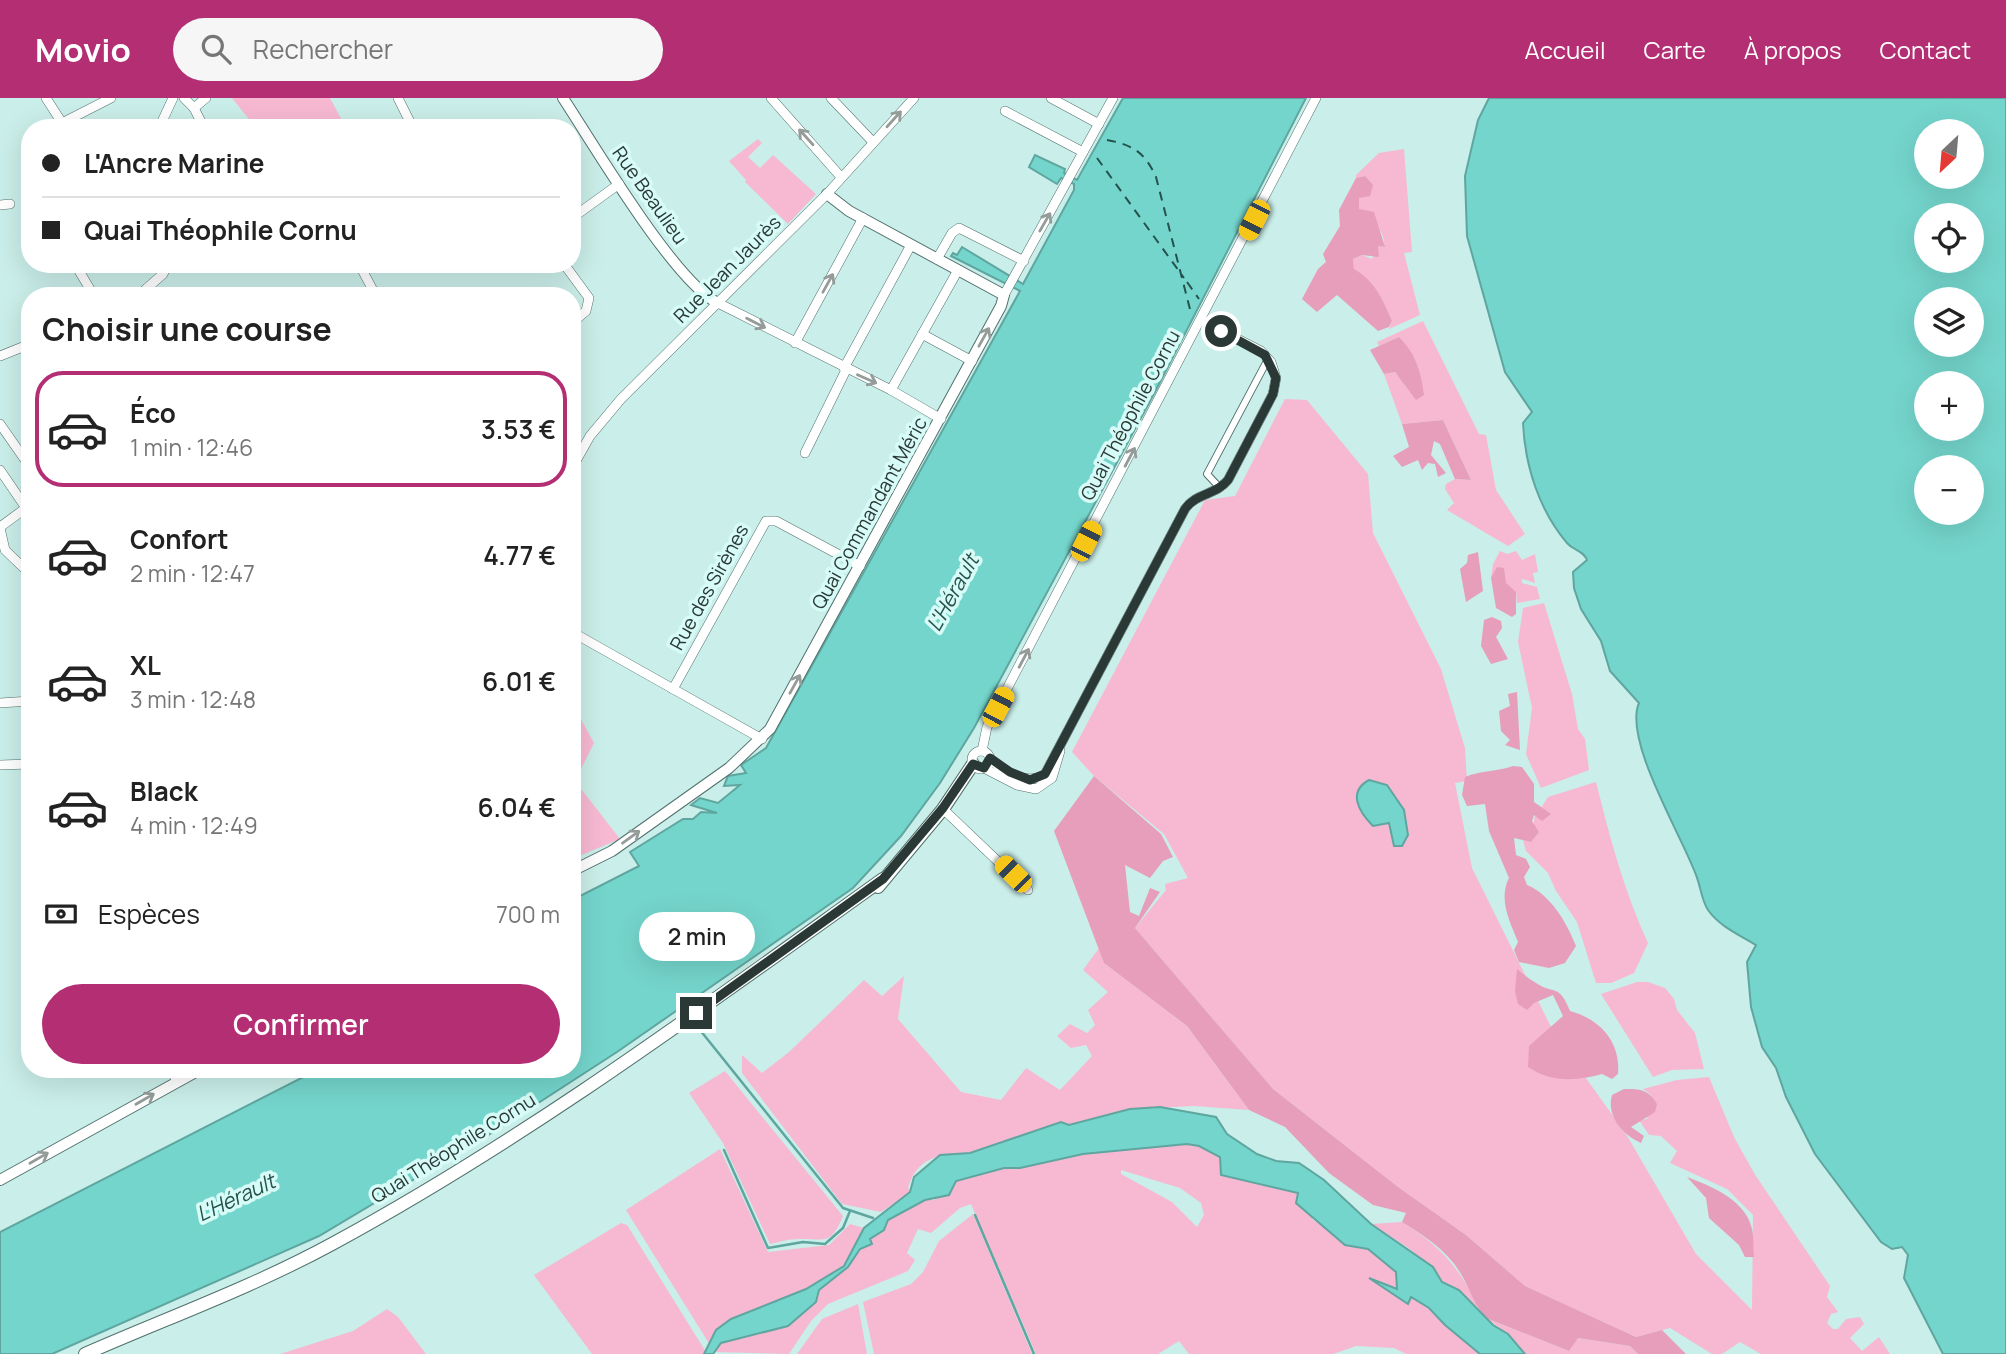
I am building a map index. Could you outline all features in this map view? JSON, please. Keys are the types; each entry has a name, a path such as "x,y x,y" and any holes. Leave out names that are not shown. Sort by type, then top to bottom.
{"main road":[{"name":"Quai Théophile Cornu","path":"85,1354 332,1244 501,1145 815,929 849,914 876,890 978,766"}],"street":[{"path":"46,98 60,119"},
{"path":"74,119 111,98"},
{"path":"163,119 173,98"},
{"path":"184,98 194,108 200,119"},
{"path":"194,108 206,98"},
{"path":"398,98 408,119"},
{"name":"Rue Beaulieu","path":"563,98 577,119"},
{"path":"771,98 841,177"},
{"path":"831,98 873,142"},
{"name":"Rue Jean Jaurès","path":"581,452 590,436 615,406 827,194 914,98"},
{"path":"1051,98 1099,124"},
{"name":"Quai Commandant Méric","path":"581,866 612,851 729,768 762,739 941,419 1009,287 1113,98"},
{"name":"Quai Théophile Cornu","path":"978,766 974,753 982,751 987,727 1202,321 1316,98"},
{"path":"1005,111 1083,152"},
{"name":"Rue Beaulieu","path":"581,126 619,184 686,275 718,303"},
{"path":"581,211 619,184"},
{"path":"827,194 863,218 958,270 1009,287"},
{"path":"795,343 863,218"},
{"path":"937,259 952,233 959,228 1024,261"},
{"path":"805,453 845,369 911,245"},
{"path":"891,390 958,270"},
{"path":"148,287 164,273"},
{"path":"581,287 589,298 586,311 581,315"},
{"path":"718,303 891,390 941,419"},
{"path":"982,751 1021,777 1035,779 1045,774 1185,509 1196,498 1220,488 1228,480 1273,394 1276,378 1268,359 1261,351 1202,321"},
{"path":"922,334 972,361"},
{"path":"0,356 21,348"},
{"path":"1220,488 1207,474 1268,359"},
{"path":"0,424 21,454"},
{"path":"0,470 21,501"},
{"path":"21,512 0,528 5,550 21,565"},
{"name":"Rue des Sirènes","path":"674,689 766,521 776,521 860,566"},
{"path":"581,637 762,739"},
{"path":"0,703 21,702"},
{"path":"978,766 1017,785 1036,789 1052,778 1060,746"},
{"path":"978,766 990,758"},
{"path":"0,765 21,764"},
{"path":"943,808 1028,890"},
{"path":"175,1078 177,1082"},
{"path":"0,1180 184,1078"}],"shaded area":[{"path":"232,98 330,98 341,119 249,119"},
{"path":"758,139 762,143 748,157 760,168 773,155 816,194 788,224 745,182 729,161"},
{"path":"1404,149 1412,252 1404,253 1420,315 1389,329 1392,321 1381,299 1372,285 1354,270 1353,259 1362,255 1372,259 1378,246 1384,247 1380,230 1359,209 1365,176 1356,178 1356,175 1379,153"},
{"path":"1365,176 1373,185 1370,196 1359,198 1359,209 1374,212 1385,247 1378,246 1379,257 1362,255 1353,259 1354,269 1373,285 1392,321 1389,327 1378,331 1337,295 1317,312 1302,299 1318,269 1326,262 1323,254 1340,226 1339,210 1356,178"},
{"path":"1423,321 1479,434 1486,435 1496,490 1525,534 1508,546 1447,510 1454,503 1445,489 1446,484 1455,479 1471,480 1443,420 1402,424 1384,374 1394,372 1405,382 1399,337 1379,346 1377,342"},
{"path":"1399,337 1410,350 1419,371 1424,395 1416,400 1395,372 1384,374 1370,350"},
{"path":"1285,399 1307,400 1368,474 1373,533 1441,669 1465,748 1467,781 1455,783 1472,868 1555,1035 1626,1134 1696,1254 1752,1310 1753,1215 1727,1189 1670,1163 1677,1151 1661,1136 1649,1135 1639,1120 1647,1119 1651,1095 1643,1089 1677,1080 1709,1077 1734,1137 1754,1173 1830,1286 1827,1297 1838,1312 1831,1314 1827,1323 1833,1329 1838,1329 1846,1319 1860,1317 1864,1324 1850,1338 1862,1351 1879,1337 1890,1354 1761,1354 1740,1342 1722,1354 1712,1354 1670,1328 1636,1337 1525,1286 1466,1235 1398,1187 1273,1089 1135,928 1166,890 1165,884 1188,878 1164,834 1094,776 1072,752 1205,500 1235,496"},
{"path":"1443,420 1471,480 1455,479 1440,444 1434,441 1431,455 1446,473 1438,477 1435,464 1428,463 1422,470 1418,460 1402,467 1393,456 1409,447 1402,424"},
{"path":"1500,551 1507,554 1516,551 1522,560 1535,554 1538,572 1533,573 1535,583 1522,579 1522,583 1537,587 1540,599 1517,603 1516,592 1491,578 1493,564"},
{"path":"1478,552 1483,591 1466,602 1460,569 1467,563 1468,555"},
{"path":"1497,567 1504,568 1506,583 1516,592 1516,614 1512,617 1496,608 1491,578"},
{"path":"1544,603 1572,694 1578,729 1585,739 1589,770 1541,788 1526,754 1532,708 1518,642 1523,608"},
{"path":"1492,617 1501,621 1502,628 1496,637 1508,659 1491,664 1481,646 1484,620"},
{"path":"1517,692 1520,750 1505,745 1510,740 1501,731 1499,711 1510,706 1508,694"},
{"path":"581,719 594,743 581,769"},
{"path":"1513,766 1522,767 1534,784 1534,802 1551,814 1542,821 1534,815 1532,821 1539,832 1531,842 1514,838 1516,855 1526,859 1530,867 1524,877 1527,885 1551,903 1568,928 1576,946 1565,963 1549,968 1519,962 1514,950 1518,942 1505,902 1509,878 1489,831 1485,804 1467,806 1462,795 1465,777"},
{"path":"1094,776 1161,834 1173,857 1163,861 1150,878 1125,865 1130,912 1139,916 1150,888 1160,892 1135,928 1273,1089 1398,1187 1466,1235 1525,1286 1636,1337 1662,1330 1686,1354 1638,1354 1630,1346 1578,1338 1569,1351 1486,1318 1449,1258 1402,1222 1406,1213 1373,1205 1329,1173 1285,1127 1249,1110 1187,1026 1104,963 1054,831"},
{"path":"1596,782 1612,844 1648,943 1634,973 1611,983 1596,983 1577,922 1556,891 1548,873 1526,851 1523,840 1531,842 1535,815 1550,814 1541,808 1548,797"},
{"path":"581,789 620,839 581,855"},
{"path":"1099,948 1104,963 1187,1026 1249,1110 1194,1106 1130,1109 1069,1125 1061,1122 961,1155 943,1156 928,1161 916,1171 908,1188 911,1192 881,1212 842,1204 742,1073 742,1055 762,1073 789,1052 864,980 882,996 904,976 898,1019 961,1092 1001,1100 1026,1068 1060,1090 1092,1056 1086,1045 1071,1048 1057,1036 1070,1024 1087,1033 1095,1025 1088,1010 1108,992 1083,970"},
{"path":"1517,969 1536,983 1559,993 1570,1011 1599,1026 1612,1042 1616,1052 1618,1074 1612,1079 1602,1074 1564,1079 1546,1076 1528,1067 1529,1046 1563,1016 1553,995 1534,1003 1527,1010 1518,1004 1515,991"},
{"path":"1637,982 1648,982 1665,988 1674,999 1677,1010 1695,1033 1704,1069 1672,1070 1653,1077 1601,994"},
{"path":"725,1071 843,1216 830,1237 770,1244 723,1143 689,1093"},
{"path":"1624,1089 1643,1091 1657,1104 1655,1112 1631,1127 1644,1136 1641,1143 1622,1130 1611,1110 1612,1095"},
{"path":"1187,1144 1199,1146 1220,1158 1220,1167 1251,1182 1298,1193 1313,1220 1368,1249 1396,1272 1397,1290 1377,1283 1408,1303 1411,1297 1428,1308 1480,1354 1406,1354 1394,1348 1356,1346 1333,1354 1189,1354 1179,1341 1158,1354 1036,1354 971,1204 960,1208 931,1233 918,1229 907,1253 915,1260 908,1271 828,1304 811,1321 789,1354 714,1352 721,1343 788,1326 819,1290 848,1267 860,1249 872,1244 870,1239 884,1230 888,1220 925,1200 934,1200 956,1181 1004,1168 1016,1169 1083,1154","holes":["1121,1170 1180,1188 1201,1203 1204,1215 1197,1227 1172,1202 1121,1174"]},
{"path":"720,1149 768,1252 829,1245 850,1224 864,1228 844,1266 806,1289 730,1319 716,1330 710,1345 626,1210"},
{"path":"1687,1177 1726,1196 1743,1210 1752,1229 1754,1257 1745,1257 1739,1245 1709,1218 1706,1198"},
{"path":"973,1214 1032,1354 874,1354 863,1302 911,1284 923,1272 939,1241"},
{"path":"1402,1222 1427,1239 1447,1258 1464,1280 1478,1306 1473,1307 1459,1290 1442,1282 1433,1268 1371,1224"},
{"path":"621,1223 627,1225 706,1352 704,1354 592,1354 534,1275"},
{"path":"858,1304 867,1354 797,1354 822,1319"},
{"path":"387,1309 398,1317 426,1354 280,1354 353,1331"},
{"path":"1486,1318 1569,1351 1577,1338 1630,1346 1638,1354 1525,1354 1508,1334"}],"water":[{"name":"L'Hérault","path":"1123,98 1306,98 1156,390 974,728 940,783 901,836 853,888 581,1075 581,895 639,866 630,852 683,819 693,819 701,812 717,813 691,805 700,798 718,803 740,785 724,786 728,776 746,773 741,765 766,748 1020,291 951,256 953,253 957,255 962,247 1023,284 1074,190 1074,184 1061,178 1057,184 1029,167 1035,155 1065,169 1064,173 1077,180"},
{"path":"1489,98 2006,98 2006,1354 1943,1354 1904,1278 1908,1255 1902,1247 1892,1249 1881,1242 1815,1154 1786,1097 1776,1068 1762,1047 1751,1007 1747,962 1756,945 1724,926 1706,906 1689,858 1646,763 1636,719 1639,703 1610,671 1601,641 1581,609 1574,588 1573,572 1587,560 1567,543 1557,530 1535,487 1523,423 1532,412 1505,372 1467,236 1465,176 1478,120"},
{"path":"1369,780 1387,785 1404,810 1408,835 1402,846 1394,846 1389,823 1373,826 1363,815 1358,802 1358,790"},
{"name":"L'Hérault","path":"301,1078 577,1078 495,1131 319,1236 52,1354 0,1354 0,1232"},
{"path":"1160,1107 1216,1117 1227,1134 1257,1154 1276,1161 1299,1163 1324,1180 1371,1224 1433,1267 1442,1282 1459,1290 1493,1325 1508,1334 1525,1354 1480,1354 1429,1308 1411,1297 1408,1304 1369,1278 1397,1289 1396,1272 1368,1249 1345,1245 1296,1203 1298,1193 1221,1175 1220,1157 1199,1146 1187,1144 1083,1154 1020,1168 1004,1168 956,1181 949,1195 925,1200 888,1220 884,1230 870,1239 872,1244 860,1249 848,1267 819,1290 816,1302 788,1326 721,1343 713,1354 704,1354 716,1330 731,1319 806,1289 844,1266 864,1228 910,1192 914,1177 940,1155 970,1153 1061,1122 1069,1125 1130,1109"}],"waterway":[{"path":"682,1007 688,1015"},
{"path":"692,1020 843,1208 873,1218"},
{"path":"724,1150 768,1248 803,1242 825,1244 843,1228 850,1211"},
{"path":"975,1215 1034,1354"}],"ferry route":[{"path":"1107,140 1138,151 1156,177 1191,313"},
{"path":"1097,158 1184,278"},
{"path":"1187,282 1199,299"}],"route":[{"path":"696,1013 883,879 943,808 973,764 984,768 990,758 1010,772 1030,780 1045,774 1185,509 1196,498 1220,488 1228,480 1273,394 1276,378 1268,359 1261,351 1221,331"}]}
